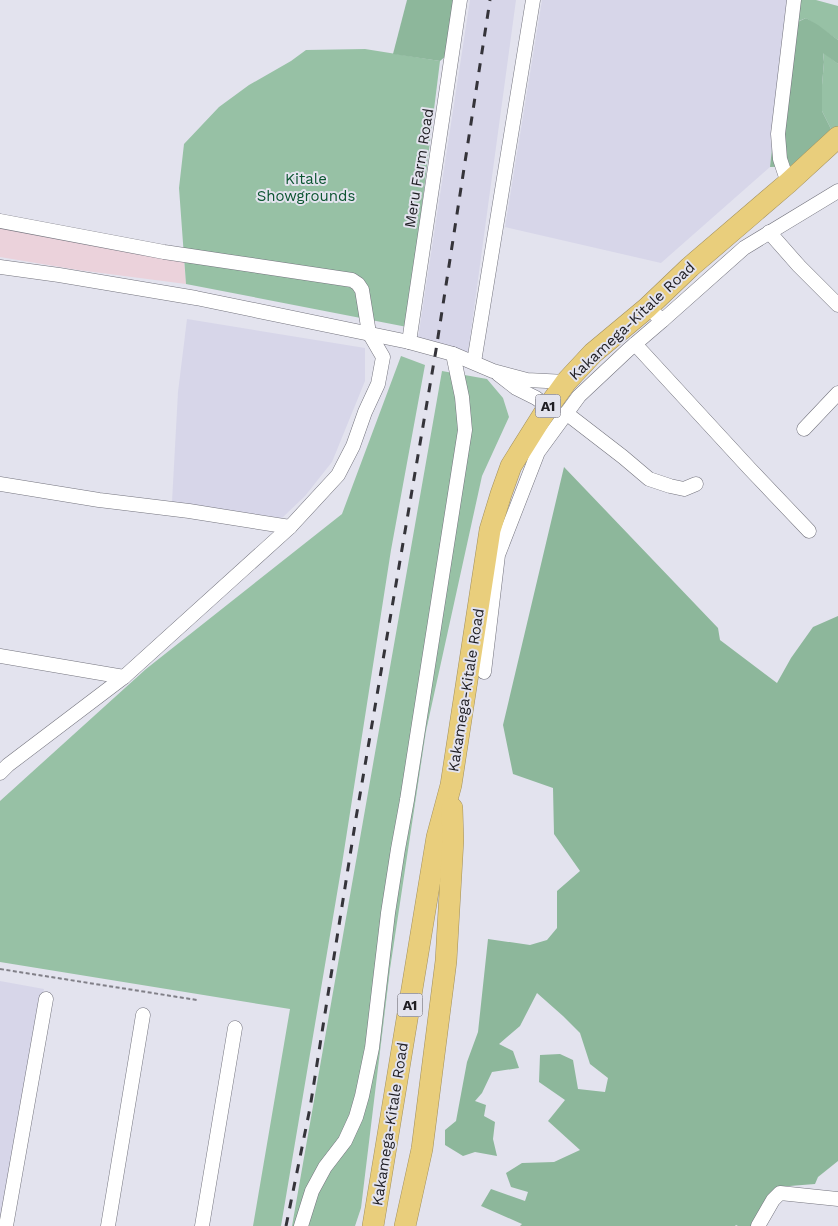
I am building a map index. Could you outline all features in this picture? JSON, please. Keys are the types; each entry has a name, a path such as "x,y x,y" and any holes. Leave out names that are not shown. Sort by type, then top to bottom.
{"highway":[{"name":"Kakamega-Kitale Road","path":"373,1226 437,837 451,785 490,530 511,466 557,410 566,382 593,353 655,314 690,267 788,184 838,136"},
{"name":"Kakamega-Kitale Road","path":"405,1226 422,1149 446,961 453,840 451,785"}],"street":[{"name":"Meru Farm Road","path":"409,342 460,0"},
{"path":"474,362 533,0"},
{"path":"788,184 780,159 778,134 794,0"},
{"path":"484,672 498,555 538,452 557,410 579,396 635,344 655,314 744,248 838,191"},
{"path":"0,221 164,252 352,280 362,290 368,333 383,357 378,384 364,412 353,446 338,475 290,527 124,677 0,773"},
{"path":"769,232 799,266 838,305"},
{"path":"0,267 196,298 409,342 454,354 493,370 526,380 566,382"},
{"path":"635,344 808,531"},
{"path":"301,1226 312,1191 325,1167 345,1141 356,1117 372,1048 388,913 465,430 462,397 454,354"},
{"path":"493,370 527,395 557,410 623,457 649,479 670,486 684,488 696,484"},
{"path":"804,429 838,393"},
{"path":"0,484 290,527"},
{"path":"0,656 124,677"},
{"path":"6,1226 46,999"},
{"path":"108,1226 142,1015"},
{"path":"202,1226 235,1028"},
{"path":"758,1226 773,1200 780,1192 838,1199"}],"path":[{"path":"0,969 197,1000"}],"shaded area":[{"path":"470,0 516,0 468,353 418,338"},
{"path":"542,0 788,0 770,167 661,263 505,227"},
{"path":"0,227 184,259 186,284 78,270 0,257"},
{"path":"187,319 365,348 365,381 332,462 305,496 282,518 172,502 178,392"},
{"path":"0,981 44,989 3,1226 0,1226"}],"green space":[{"path":"407,0 456,0 447,55 440,61 393,54"},
{"path":"796,0 816,0 838,6 838,40 806,18 799,21"},
{"path":"806,18 838,40 838,64 823,53 822,111 833,133 798,166 770,167 785,28"},
{"name":"Kitale Showgrounds","path":"365,49 440,61 407,327 186,284 179,188 184,144 219,107 249,85 291,61 306,50"},
{"path":"823,52 838,64 838,128 833,133 822,111"},
{"path":"401,356 425,365 391,550 342,864 281,1226 253,1226 290,1009 0,962 0,801 146,669 342,514"},
{"path":"442,371 487,379 503,398 509,417 482,476 426,731 390,969 361,1208 355,1226 292,1226"},
{"path":"564,467 718,628 720,640 777,683 791,658 813,627 838,616 838,1161 818,1177 815,1184 777,1187 754,1226 520,1226 522,1224 481,1206 491,1189 525,1201 528,1192 511,1187 506,1173 522,1163 554,1162 580,1150 548,1121 565,1100 539,1082 540,1055 560,1054 573,1060 578,1089 605,1092 608,1078 590,1064 580,1033 537,993 520,1026 499,1044 513,1051 519,1068 492,1072 482,1093 475,1101 486,1105 484,1116 495,1122 493,1139 497,1156 475,1152 463,1156 445,1145 445,1130 456,1121 467,1062 478,1032 488,939 530,945 547,940 557,928 557,891 580,871 554,834 553,788 513,774 503,725"}],"railway":[{"path":"286,1226 310,1108 356,818 436,350 490,0"}]}
